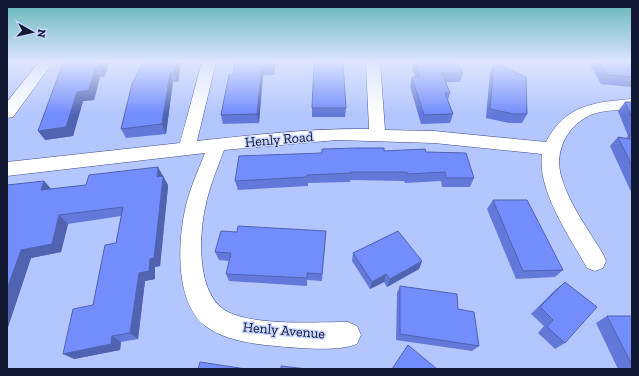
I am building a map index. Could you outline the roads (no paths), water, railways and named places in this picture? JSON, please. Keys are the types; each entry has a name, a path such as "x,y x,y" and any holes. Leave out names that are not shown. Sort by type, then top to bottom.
{"street":[{"path":"7,113 33,80"},
{"path":"187,149 205,80"},
{"path":"374,80 377,134"},
{"path":"595,261 552,177 550,167 551,149 564,125 585,112 605,106 632,104"},
{"name":"Henly Road","path":"7,169 280,138 337,134 377,134 434,137 551,149"},
{"name":"Henly Avenue","path":"217,145 195,205 190,238 190,255 194,282 202,306 209,314 220,320 244,328 286,333 348,335"}]}
